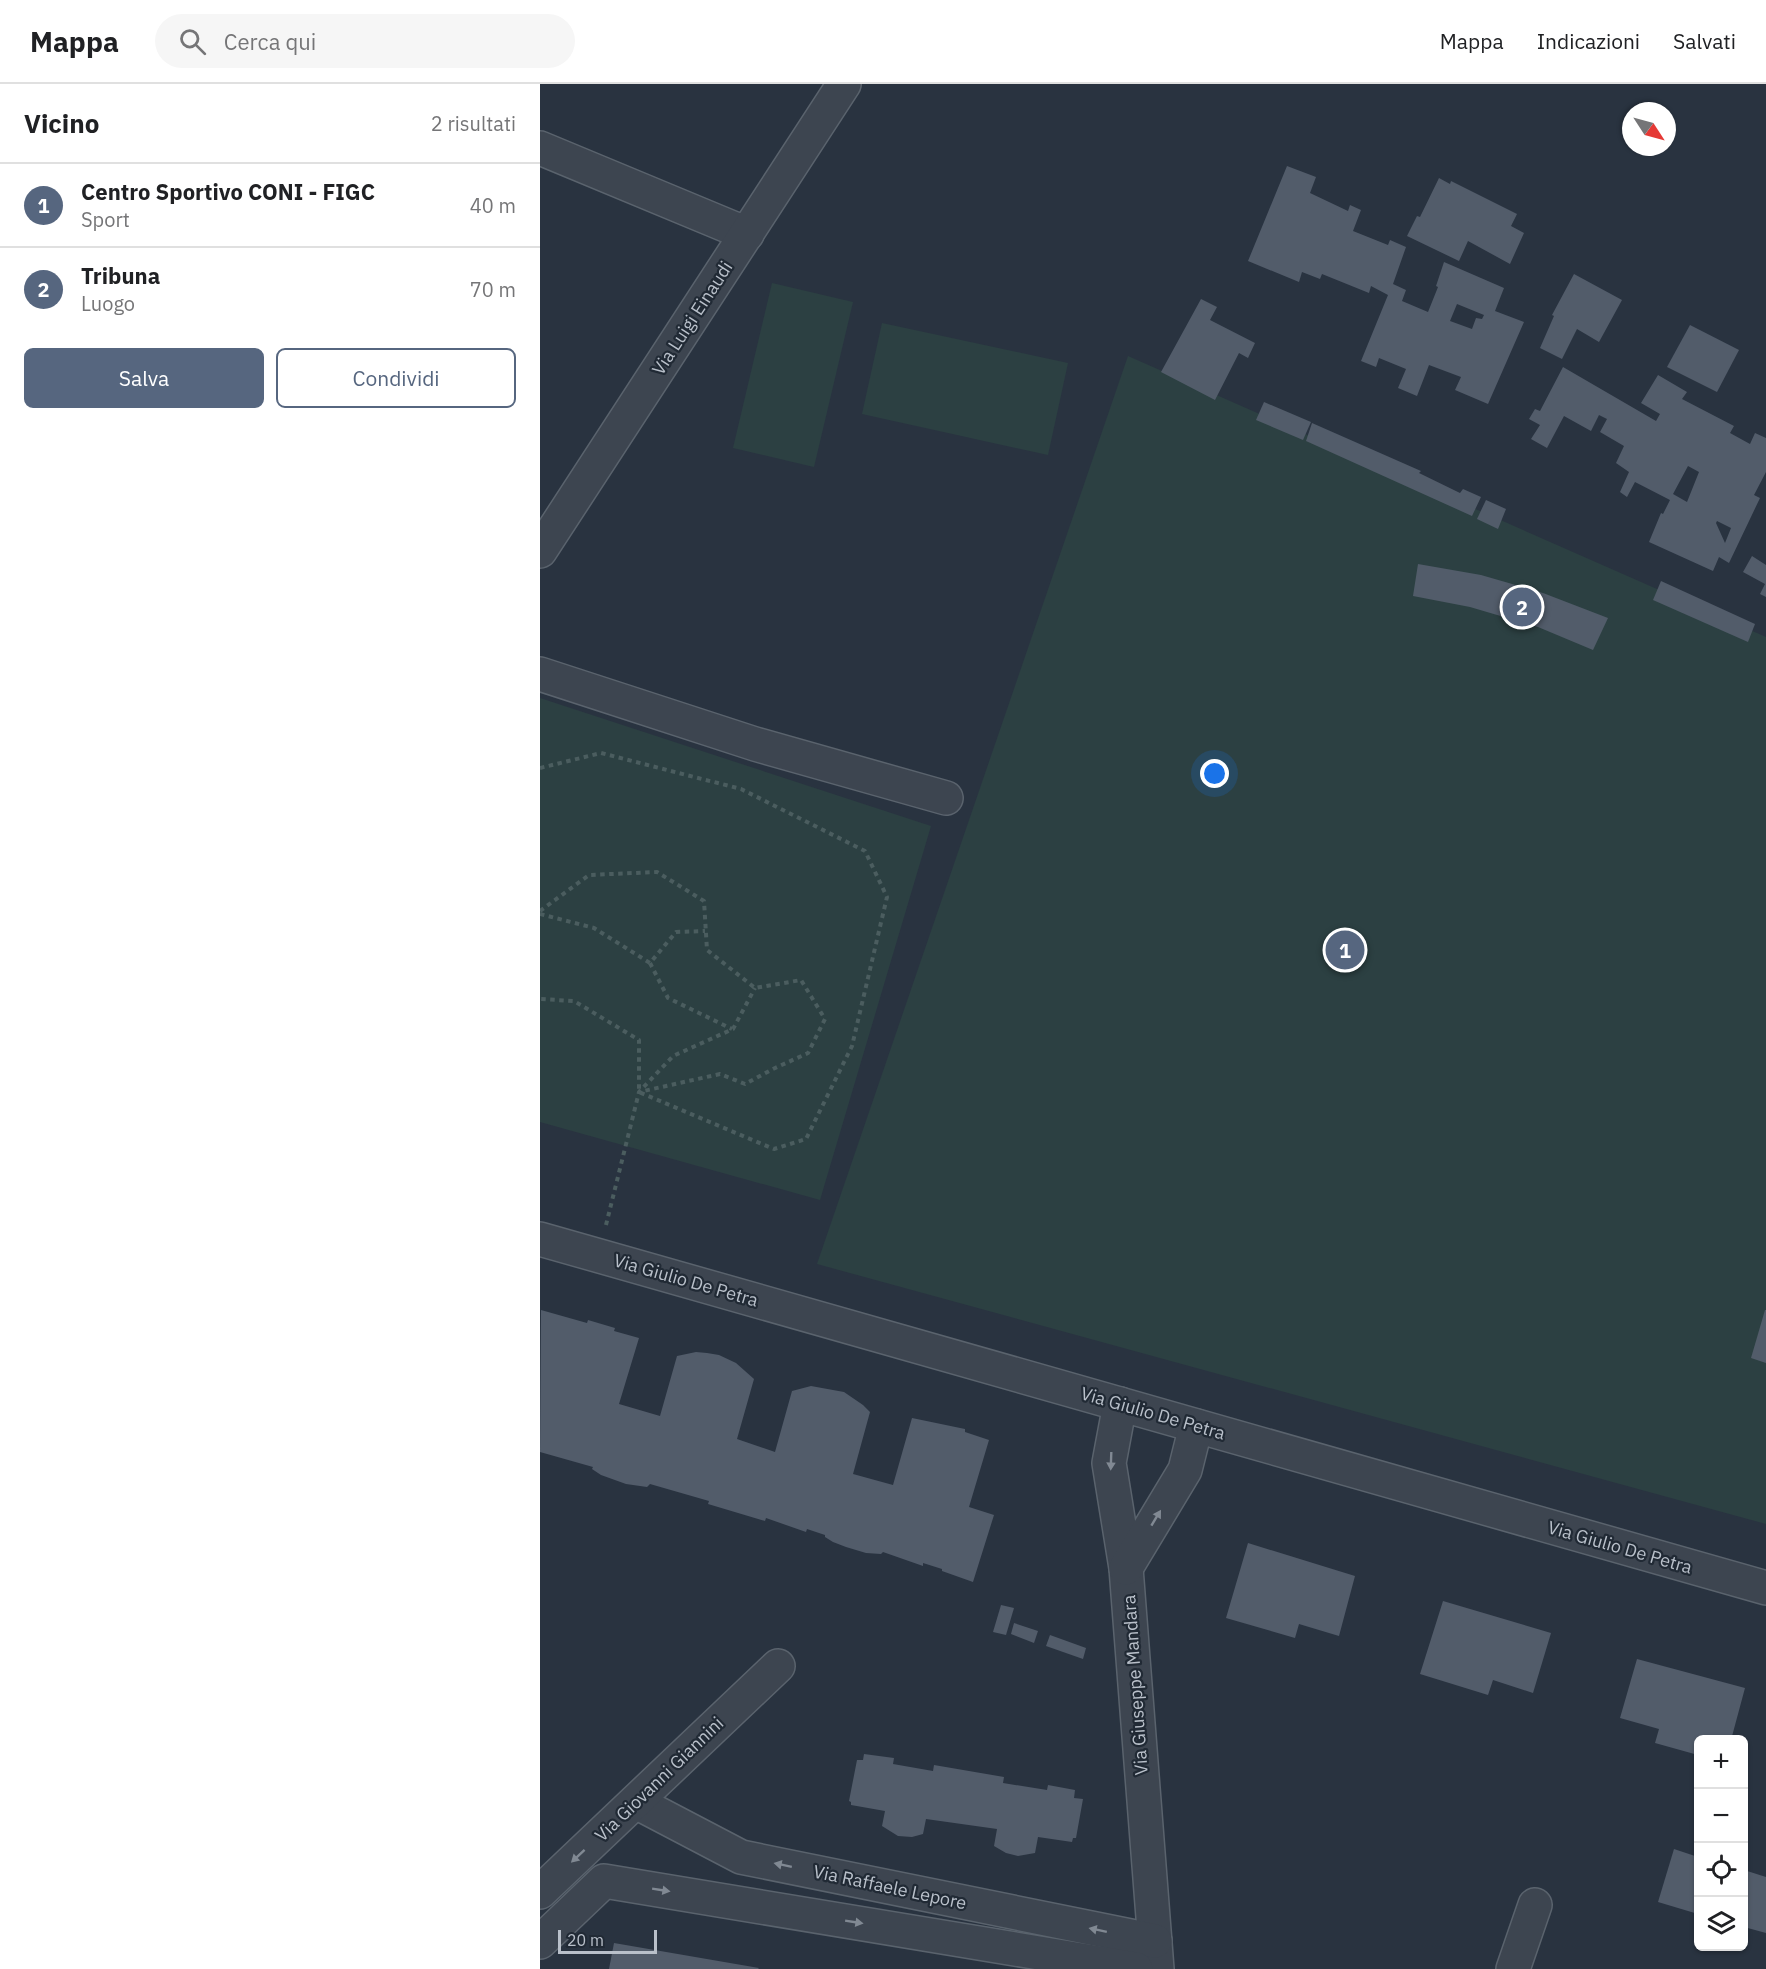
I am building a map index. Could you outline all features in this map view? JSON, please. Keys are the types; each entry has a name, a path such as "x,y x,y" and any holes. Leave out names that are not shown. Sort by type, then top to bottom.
{"street":[{"name":"Via Luigi Einaudi","path":"540,551 844,84"},
{"path":"540,148 747,234"},
{"path":"540,674 755,744 946,798"},
{"name":"Via Giulio De Petra","path":"540,1239 1766,1588"},
{"name":"Via Giuseppe Mandara","path":"1120,1404 1109,1462 1126,1568 1156,1955"},
{"path":"1126,1568 1185,1470 1197,1425"},
{"name":"Via Giovanni Giannini","path":"540,1892 778,1666"},
{"name":"Via Raffaele Lepore","path":"636,1802 741,1857 1156,1955"},
{"name":"Via Raffaele Lepore","path":"540,1942 604,1881 1136,1969"},
{"path":"1513,1969 1535,1905"}],"path":[{"path":"540,768 601,753 741,789 865,851 886,897 852,1047 806,1139 774,1149 639,1092"},
{"path":"540,913 589,875 657,872 704,901 706,950 755,988 801,980 825,1019 808,1053 745,1084 720,1074 639,1092"},
{"path":"540,913 594,928 650,963 668,998 733,1029"},
{"path":"650,963 676,932 705,931"},
{"path":"639,1092 673,1056 733,1029 755,988"},
{"path":"540,999 574,1001 639,1040 639,1092 599,1256"}],"green space":[{"path":"772,283 853,302 814,467 733,448"},
{"path":"882,323 1068,363 1048,455 862,414"},
{"path":"1128,356 1766,637 1766,1524 817,1264"},
{"path":"540,698 931,826 820,1200 540,1122"}],"building":[{"path":"1287,166 1316,177 1310,193 1348,211 1350,205 1361,210 1353,231 1388,245 1390,240 1406,247 1393,284 1406,290 1402,301 1428,312 1438,287 1436,286 1444,262 1504,288 1495,311 1524,322 1488,404 1455,390 1461,377 1429,365 1417,396 1398,388 1406,369 1379,358 1376,367 1361,361 1388,295 1371,286 1369,293 1322,274 1320,279 1302,272 1299,282 1248,261","holes":["1457,304 1484,315 1482,319 1476,318 1472,329 1450,321"]},
{"path":"1439,178 1450,184 1451,181 1517,214 1511,226 1524,233 1510,264 1468,241 1459,261 1407,236 1417,216 1420,217"},
{"path":"1574,274 1622,300 1599,342 1577,329 1562,359 1540,348 1554,316 1552,315"},
{"path":"1201,299 1217,307 1210,320 1255,343 1248,358 1239,353 1215,400 1161,372"},
{"path":"1690,325 1739,350 1717,392 1667,367"},
{"path":"1563,367 1656,421 1660,414 1641,403 1658,375 1687,392 1682,399 1734,426 1730,433 1750,444 1755,433 1766,438 1766,472 1754,495 1760,498 1729,563 1719,557 1713,571 1649,542 1661,513 1663,514 1670,500 1635,482 1627,497 1620,492 1629,472 1616,463 1624,446 1600,432 1607,419 1599,415 1591,431 1564,416 1547,448 1531,439 1540,425 1529,419 1535,409 1540,411","holes":["1688,466 1699,472 1687,502 1673,494","1717,521 1731,528 1725,543 1716,523"]},
{"path":"1264,402 1311,422 1303,440 1256,420"},
{"path":"1312,423 1421,471 1419,473 1460,493 1463,489 1481,497 1472,516 1306,441"},
{"path":"1486,500 1506,509 1498,529 1477,519"},
{"path":"1752,556 1766,565 1766,597 1760,594 1765,584 1743,572"},
{"path":"1418,564 1481,575 1543,593 1608,618 1593,650 1538,627 1470,607 1413,596"},
{"path":"1661,581 1755,624 1748,642 1653,600"},
{"path":"541,1310 587,1323 588,1320 639,1338 619,1404 660,1416 677,1356 696,1352 707,1353 719,1355 736,1363 754,1379 737,1439 775,1452 792,1391 811,1386 844,1392 870,1412 853,1474 893,1485 912,1418 965,1429 965,1432 989,1440 969,1507 994,1515 973,1582 923,1563 923,1566 883,1552 881,1554 866,1553 833,1542 825,1535 807,1529 806,1532 766,1518 765,1521 708,1504 709,1501 650,1484 647,1487 626,1484 601,1475 592,1469 593,1467 540,1452"},
{"path":"1766,1310 1766,1363 1751,1358"},
{"path":"1248,1543 1355,1576 1339,1636 1299,1624 1295,1638 1226,1618"},
{"path":"1443,1601 1551,1633 1533,1693 1493,1680 1488,1695 1420,1674"},
{"path":"1001,1605 1014,1608 1006,1635 993,1632"},
{"path":"1014,1623 1038,1631 1034,1643 1011,1634"},
{"path":"1050,1635 1086,1648 1083,1659 1046,1646"},
{"path":"1637,1659 1745,1688 1732,1735 1694,1735 1694,1754 1655,1743 1659,1729 1620,1718"},
{"path":"864,1754 894,1758 893,1764 933,1771 934,1765 1004,1777 1003,1783 1047,1790 1048,1785 1075,1790 1074,1798 1083,1799 1076,1838 1073,1838 1072,1842 1038,1837 1035,1853 1018,1856 1006,1853 994,1846 997,1829 926,1819 923,1834 912,1837 898,1836 882,1826 885,1811 851,1805 849,1801 857,1760 863,1760"},
{"path":"1674,1849 1694,1856 1694,1913 1658,1902"},
{"path":"1748,1871 1766,1877 1766,1933 1748,1928"},
{"path":"614,1943 759,1968 609,1969"}],"place":[{"name":"Tribuna","path":"1522,607"},
{"name":"Centro Sportivo CONI - FIGC","path":"1345,950"}]}
